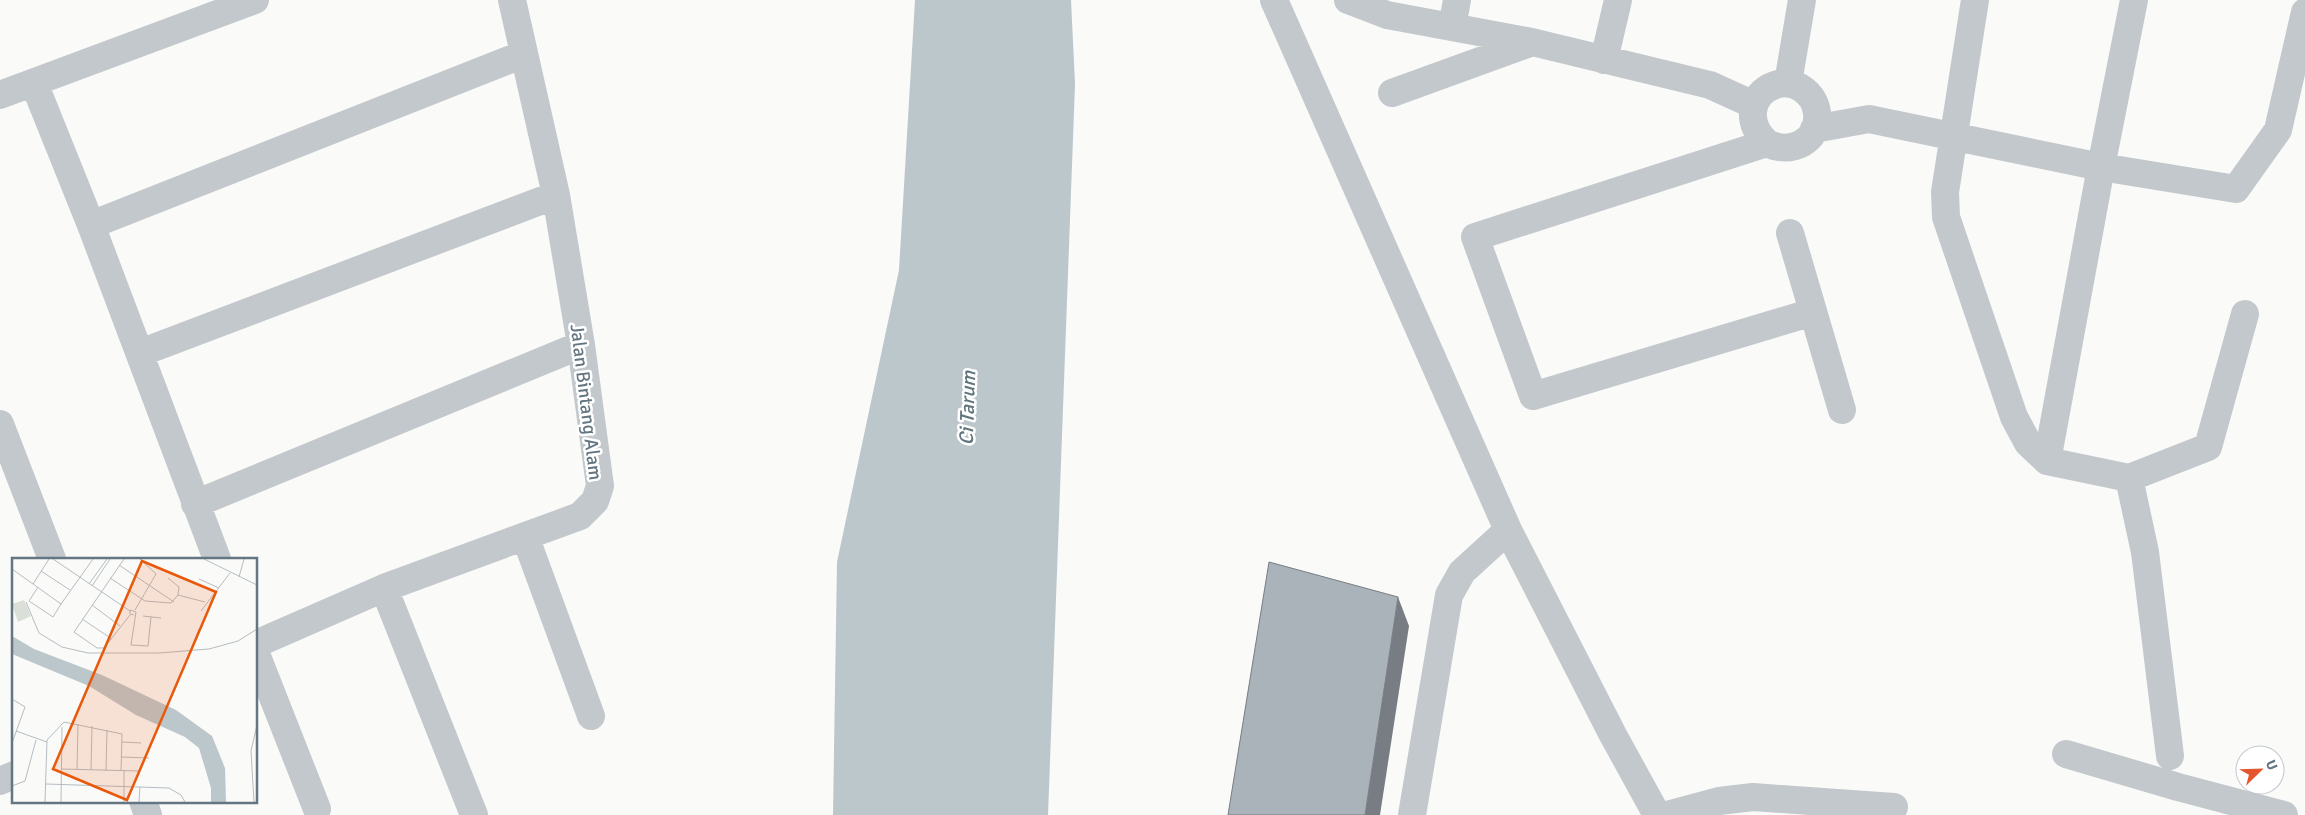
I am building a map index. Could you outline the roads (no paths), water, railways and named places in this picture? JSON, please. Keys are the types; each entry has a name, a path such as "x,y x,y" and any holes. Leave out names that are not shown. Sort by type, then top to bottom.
{"street":[{"path":"0,95 255,0"},
{"name":"Jalan Bintang Alam","path":"258,656 384,588 580,516 595,501 600,486 581,345 556,195 512,0"},
{"path":"1274,0 1508,530 1613,735 1657,815"},
{"path":"1348,0 1387,15 1532,42 1710,85 1754,105"},
{"path":"1452,27 1457,0"},
{"path":"1604,60 1618,0"},
{"path":"1788,83 1802,0"},
{"path":"1975,0 1945,192 1946,217 2014,417 2028,444 2047,461 2129,478 2208,447 2245,314"},
{"path":"2047,461 2101,166 2134,0"},
{"path":"1814,102 1869,119 2101,166 2236,188 2278,130 2305,12"},
{"path":"1392,92 1532,42"},
{"path":"91,225 524,54"},
{"path":"34,83 91,225 217,558"},
{"path":"1788,83 1799,86 1808,93 1814,102 1817,112 1814,129 1806,141 1797,147 1776,148 1759,136 1754,127 1752,116 1754,105 1767,88 1777,84 1788,83"},
{"path":"1814,129 1869,119"},
{"path":"1767,143 1475,238 1533,396 1813,312"},
{"path":"140,353 556,195"},
{"path":"1790,233 1842,410"},
{"path":"195,504 581,345"},
{"path":"0,424 52,558"},
{"path":"2129,478 2145,552 2170,756"},
{"path":"1412,815 1449,595 1462,572 1508,530"},
{"path":"525,536 591,716"},
{"path":"384,588 474,815"},
{"path":"258,660 317,809"},
{"path":"2066,754 2178,788 2284,815"},
{"path":"0,781 12,777"},
{"path":"1667,815 1719,801 1753,797 1894,807"},
{"path":"143,802 148,815"}],"water":[{"name":"Ci Tarum","path":"915,0 1071,0 1075,84 1048,815 833,815 837,562 899,270"}]}
